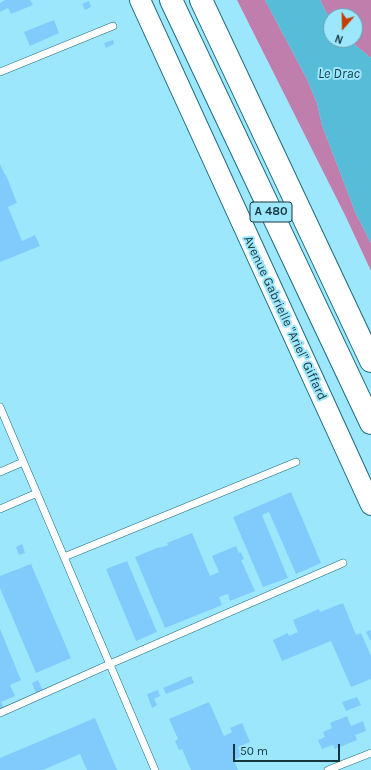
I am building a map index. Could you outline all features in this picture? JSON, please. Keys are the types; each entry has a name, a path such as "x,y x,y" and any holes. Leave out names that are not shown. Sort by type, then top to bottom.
{"highway":[{"name":"A 480","path":"172,0 371,424"},
{"name":"A 480","path":"201,0 371,361"}],"street":[{"name":"Avenue Gabrielle \"Ariel\" Giffard","path":"140,0 371,505"}],"lane":[{"path":"0,72 113,26"},
{"path":"0,407 155,770"},
{"path":"0,472 23,462"},
{"path":"64,557 296,462"},
{"path":"0,509 37,493"},
{"path":"0,714 110,664 343,563"},
{"path":"328,770 371,753"}],"shaded area":[{"path":"237,0 265,0 307,79 317,103 322,125 356,214 371,243 371,271 345,215"},
{"path":"320,0 371,0 371,58 359,48 363,48 363,8 324,8"}],"water":[{"name":"Le Drac","path":"265,0 320,0 324,8 323,48 359,48 371,58 371,243 356,214 322,125 317,103 307,79"}],"building":[{"path":"5,0 30,0 33,5 11,14 8,8 0,12 0,3"},
{"path":"89,1 91,7 85,10 82,4"},
{"path":"54,20 59,33 30,46 24,32"},
{"path":"113,40 114,44 106,48 104,43"},
{"path":"0,164 17,203 8,207 22,241 35,235 40,246 0,262"},
{"path":"291,492 321,563 296,574 269,512 262,515 288,578 263,587 233,517"},
{"path":"192,533 210,576 219,572 212,556 236,546 244,559 241,560 255,591 230,601 228,594 219,597 222,605 165,628 135,557 168,545 167,543"},
{"path":"22,544 25,553 19,555 16,547"},
{"path":"127,561 157,632 136,641 106,569"},
{"path":"31,564 71,658 36,673 0,588 0,576"},
{"path":"343,603 356,635 361,633 371,656 371,679 351,687 331,641 282,661 273,640 288,633 289,636 298,632 293,620 319,609 320,612"},
{"path":"0,629 21,680 10,685 15,696 1,702 6,712 0,715"},
{"path":"371,630 371,640 370,640 366,632"},
{"path":"191,676 194,683 166,694 163,688"},
{"path":"38,680 43,691 36,693 32,683"},
{"path":"158,690 160,696 154,699 157,705 152,708 147,694"},
{"path":"357,697 361,705 346,711 342,702"},
{"path":"209,702 224,736 232,732 230,728 242,723 250,742 238,747 242,756 234,760 238,770 191,770 182,749 179,750 175,741 178,739 169,719"},
{"path":"347,716 351,726 363,721 366,731 355,735 357,740 335,749 333,745 322,749 318,740 325,737 323,732 332,728 330,723"},
{"path":"95,718 117,770 87,770 80,754 43,770 0,770 0,758"}]}
